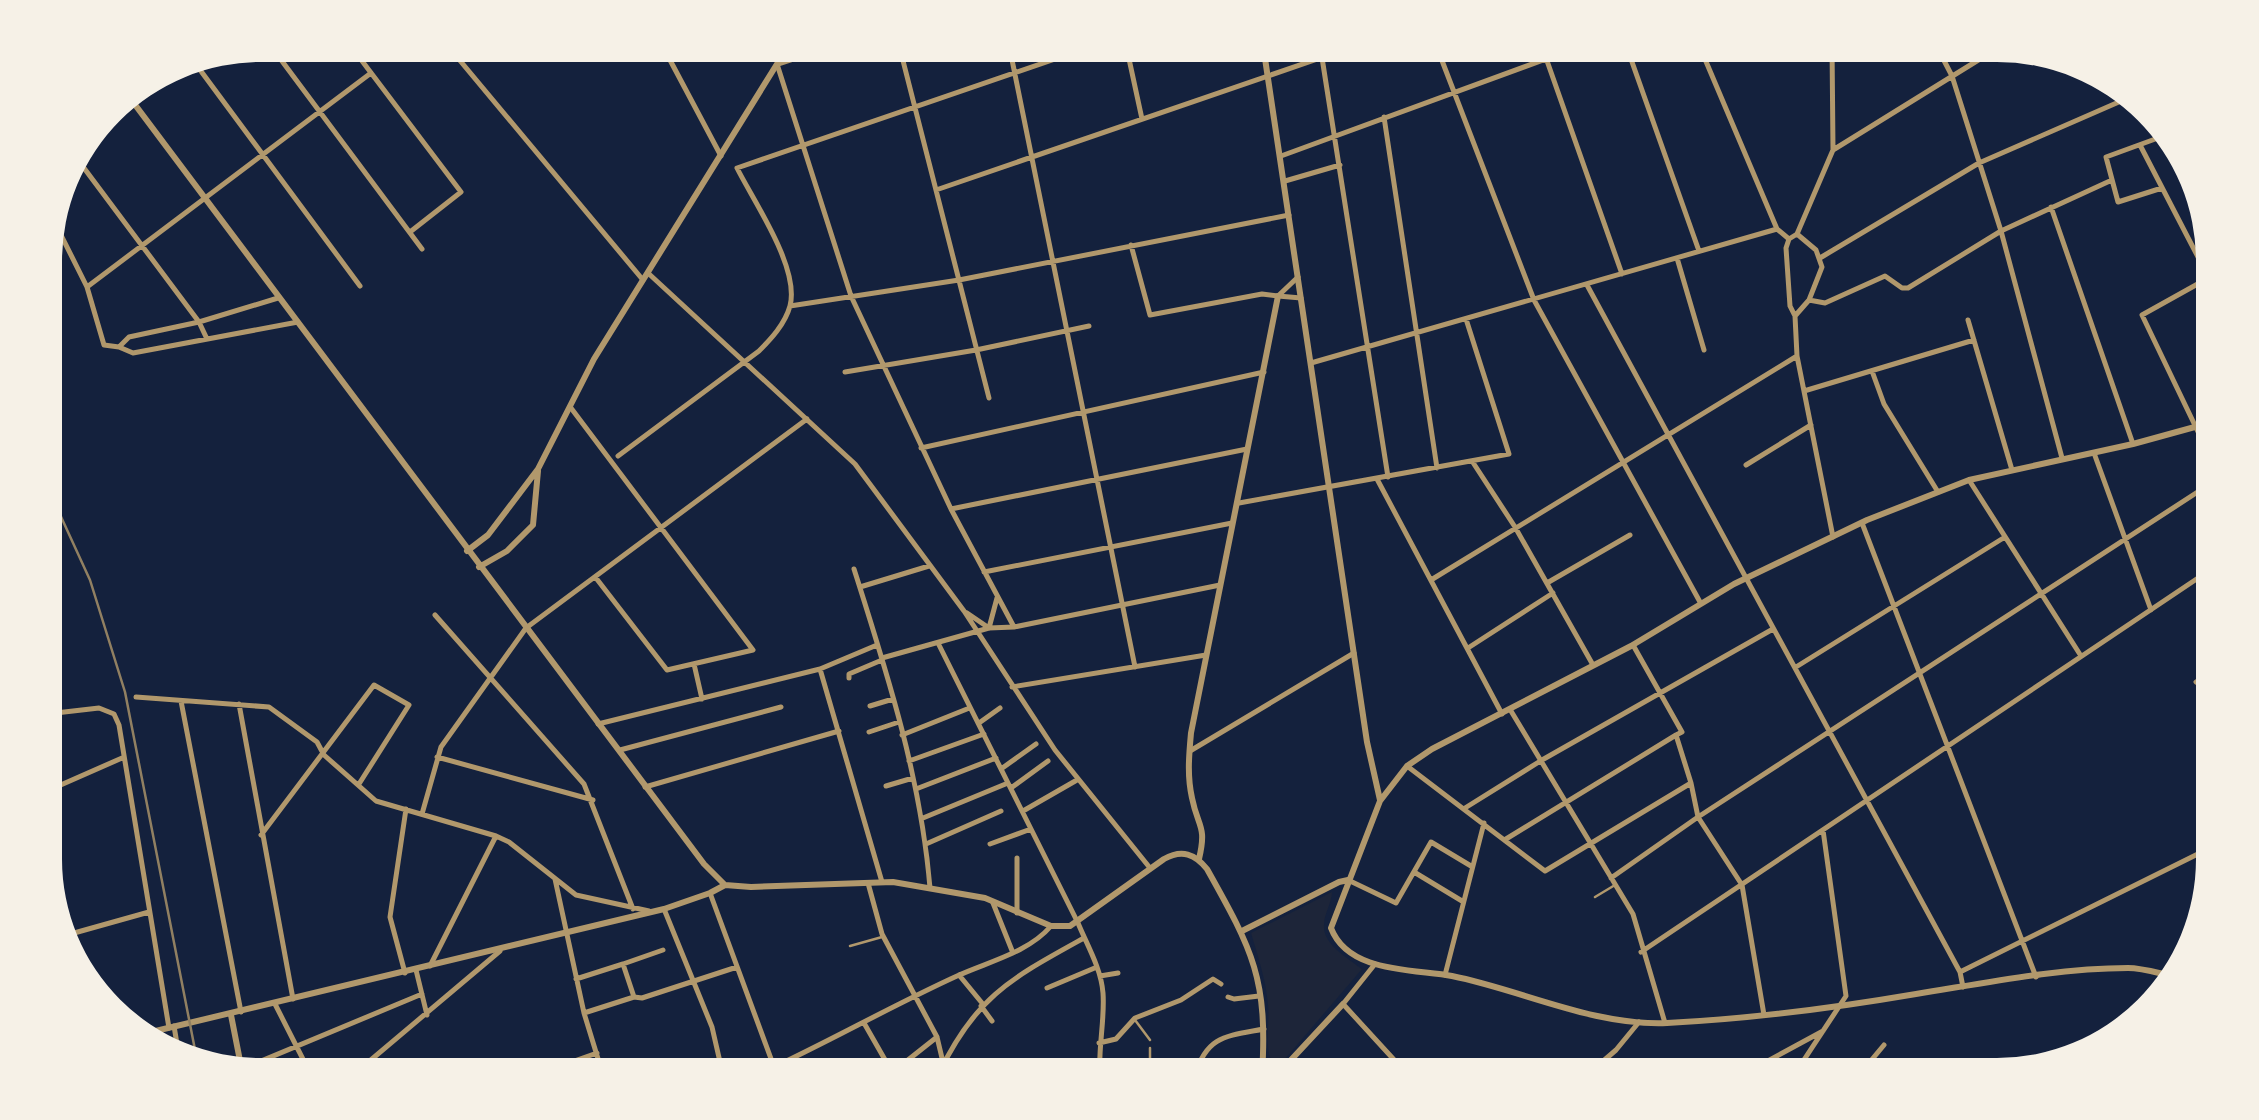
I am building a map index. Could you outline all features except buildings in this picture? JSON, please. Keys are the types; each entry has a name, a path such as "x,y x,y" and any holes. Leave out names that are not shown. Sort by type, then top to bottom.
{"street":[{"path":"1130,62 1142,119"},
{"path":"1266,62 1367,742 1380,801"},
{"path":"936,190 1307,62"},
{"path":"1323,62 1388,476"},
{"path":"1442,62 1534,300 1700,602"},
{"path":"1281,156 1534,62"},
{"path":"1547,62 1622,274"},
{"path":"1632,62 1699,252"},
{"path":"1706,62 1777,228 1789,239"},
{"path":"1832,62 1832,150 1797,234 1789,239 1786,248 1797,356 1833,537"},
{"path":"1945,62 2001,231 2062,458"},
{"path":"1832,150 1975,62"},
{"path":"283,63 422,249"},
{"path":"363,63 461,192 410,232"},
{"path":"462,63 642,280"},
{"path":"671,63 721,156"},
{"path":"467,551 488,535 538,469 594,359 781,63"},
{"path":"904,63 988,398"},
{"path":"1013,63 1135,668"},
{"path":"618,456 759,352 775,334 790,306 790,278 784,260 737,168 1043,63"},
{"path":"777,64 852,296 921,448 1014,627"},
{"path":"202,72 360,286"},
{"path":"87,287 371,73"},
{"path":"1820,258 1979,163 2117,103"},
{"path":"137,107 618,751 704,864 725,884"},
{"path":"1384,117 1436,468"},
{"path":"2155,140 2106,157 2118,202 2162,188"},
{"path":"2140,146 2196,250"},
{"path":"1285,181 1341,164"},
{"path":"85,170 199,322 206,339"},
{"path":"1809,300 1824,304 1885,276 1905,289 2001,231 2112,180"},
{"path":"2051,207 2133,444"},
{"path":"790,306 959,280 1288,214"},
{"path":"1311,363 1777,228"},
{"path":"1795,316 1809,300 1822,267 1809,242 1797,234"},
{"path":"64,240 87,287 104,345 133,353 298,322"},
{"path":"1131,245 1150,315 1262,294 1302,298"},
{"path":"1676,258 1704,350"},
{"path":"648,273 855,464 964,612 1078,780 1150,868"},
{"path":"1199,859 1205,832 1192,800 1190,751 1278,296 1298,277"},
{"path":"1586,285 1960,972 1963,987"},
{"path":"2196,287 2142,314 2196,424"},
{"path":"119,347 130,337 199,322 278,298"},
{"path":"1238,503 1509,454 1466,318"},
{"path":"1968,320 2012,470"},
{"path":"845,372 1089,326"},
{"path":"1804,391 1974,340"},
{"path":"1431,580 1797,356"},
{"path":"1872,371 1884,404 1938,492"},
{"path":"921,448 1264,372"},
{"path":"572,408 754,650 667,670 596,578"},
{"path":"422,814 438,757 526,628 807,419"},
{"path":"1746,466 1811,425"},
{"path":"2159,974 2130,968 1764,1014 1639,1022 1445,975 1375,964 1338,942 1332,932 1332,920 1380,801 1407,766 1432,749 1594,666 1700,602 1862,523 1968,480 2196,426"},
{"path":"951,509 1249,449"},
{"path":"2093,451 2151,610"},
{"path":"1472,461 1515,527 1594,666"},
{"path":"478,566 508,551 533,525 538,469"},
{"path":"1377,480 1502,714"},
{"path":"1968,480 2081,656"},
{"path":"1613,882 1698,816 2196,493"},
{"path":"984,572 1235,523"},
{"path":"1862,523 2036,977"},
{"path":"1547,583 1630,536"},
{"path":"1796,667 2005,536"},
{"path":"860,587 929,566"},
{"path":"854,568 914,778 923,818 930,888"},
{"path":"1641,952 2196,580"},
{"path":"849,678 849,674 882,659 989,628 1014,627 1222,584"},
{"path":"1468,648 1553,593"},
{"path":"989,628 997,598"},
{"path":"964,612 989,628"},
{"path":"435,615 584,784 634,909"},
{"path":"1464,808 1772,629"},
{"path":"938,643 1078,922 1100,976 1103,994 1099,1058"},
{"path":"1506,839 1682,732 1633,644"},
{"path":"598,724 820,669 877,645"},
{"path":"1190,751 1354,653"},
{"path":"1012,686 1208,654"},
{"path":"694,664 702,699"},
{"path":"820,669 882,882"},
{"path":"262,835 374,685 409,705 359,784"},
{"path":"136,697 269,707 317,742 324,755 376,801 496,836 554,875 576,895 652,912"},
{"path":"870,706 893,699"},
{"path":"181,701 242,1012"},
{"path":"238,704 293,999"},
{"path":"618,751 781,706"},
{"path":"62,712 99,708 114,714 175,1038"},
{"path":"978,723 1000,708"},
{"path":"902,735 968,709"},
{"path":"1511,711 1638,926 1641,952 1664,1023"},
{"path":"869,732 899,722"},
{"path":"646,787 839,731"},
{"path":"909,760 984,734"},
{"path":"1676,736 1698,816 1742,885 1764,1014"},
{"path":"1002,769 1036,744"},
{"path":"62,784 123,757"},
{"path":"438,757 593,800"},
{"path":"916,789 996,758"},
{"path":"923,818 1010,785 1048,762"},
{"path":"1407,766 1545,871 1691,783"},
{"path":"886,786 914,778"},
{"path":"1022,811 1078,780"},
{"path":"405,972 390,916 406,809"},
{"path":"926,844 1001,811"},
{"path":"1445,975 1484,823"},
{"path":"990,844 1031,829"},
{"path":"1807,1057 1846,996 1823,830"},
{"path":"430,966 496,836"},
{"path":"1242,931 1348,880 1396,903 1431,842 1471,866"},
{"path":"161,1030 664,909 725,884 762,887 882,882 985,898 1050,926 1070,926 1150,868 1179,852 1199,859 1242,931 1254,960 1262,995 1262,1057"},
{"path":"1960,972 2196,855"},
{"path":"1017,913 1018,858"},
{"path":"1414,872 1462,901"},
{"path":"554,875 597,1058"},
{"path":"868,882 884,936 936,1037 941,1058"},
{"path":"710,893 771,1058"},
{"path":"993,903 1013,952"},
{"path":"664,909 712,1027 719,1058"},
{"path":"77,933 149,912"},
{"path":"793,1058 959,974 1013,952 1044,934 1050,926"},
{"path":"946,1058 982,1005 1034,966 1084,938"},
{"path":"374,1058 500,950"},
{"path":"576,979 663,950"},
{"path":"623,964 634,997"},
{"path":"1293,1057 1375,964"},
{"path":"584,1012 642,998 736,966"},
{"path":"1047,988 1096,966"},
{"path":"416,970 427,1014"},
{"path":"1100,976 1118,973"},
{"path":"959,974 992,1021"},
{"path":"1099,1044 1116,1038 1134,1019 1181,1000 1213,979 1222,984"},
{"path":"269,1058 422,994"},
{"path":"1228,997 1234,1000 1262,995"},
{"path":"275,1004 302,1058"},
{"path":"1343,1004 1392,1057"},
{"path":"231,1015 239,1056"},
{"path":"864,1022 882,1058"},
{"path":"1607,1057 1639,1022"},
{"path":"1202,1057 1207,1046 1221,1039 1264,1029"},
{"path":"1775,1057 1826,1030"},
{"path":"910,1058 936,1037"},
{"path":"1873,1057 1884,1044"},
{"path":"582,1058 596,1053"}],"lane":[{"path":"1595,897 1613,882"},
{"path":"850,946 884,936"},
{"path":"1134,1019 1150,1040"},
{"path":"1150,1048 1150,1057"}],"shaded area":[{"path":"1332,892 1324,921 1327,938 1362,969 1286,1057 1271,1057 1268,1049 1267,996 1251,933"}],"railway":[{"path":"63,520 90,580 125,692 194,1045"}]}
